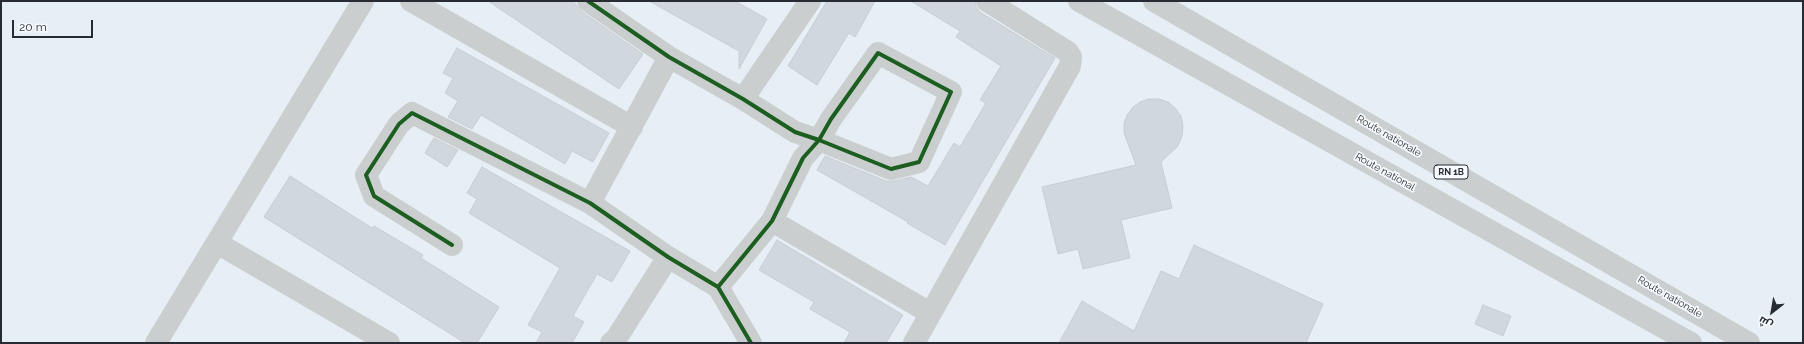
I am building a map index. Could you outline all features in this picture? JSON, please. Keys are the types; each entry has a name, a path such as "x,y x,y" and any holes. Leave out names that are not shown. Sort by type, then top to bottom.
{"street":[{"path":"156,343 363,1"},
{"path":"410,1 632,127"},
{"path":"588,1 669,57 743,99 794,132 819,140 891,169 919,162 952,92 878,53 831,119 819,140 803,158 772,221 718,288"},
{"path":"743,99 810,1"},
{"path":"914,343 1070,66 1071,57 1068,52 987,1"},
{"name":"Route national","path":"1079,1 1691,343"},
{"name":"Route nationale","path":"1154,1 1749,343"},
{"path":"590,203 669,57"},
{"path":"452,245 374,196 366,174 398,124 412,113 590,203 668,257 718,288 750,343"},
{"path":"772,221 930,314"},
{"path":"216,243 389,343"},
{"path":"615,342 668,257"}],"building":[{"path":"488,1 573,1 581,11 643,54 619,89"},
{"path":"649,1 735,1 767,19 739,69 739,51"},
{"path":"827,1 875,1 855,37 849,33 817,85 788,66"},
{"path":"911,1 975,1 976,7 980,12 1055,58 945,245 817,170 825,156 886,181 894,181 911,177 928,186 954,143 960,147 986,103 980,100 1001,66 956,37 960,31"},
{"path":"457,48 609,133 593,162 572,151 565,164 481,115 472,129 448,117 458,101 445,93 453,78 443,73"},
{"path":"1149,99 1159,99 1168,102 1181,116 1183,126 1182,136 1178,146 1161,162 1172,208 1121,220 1130,258 1083,269 1078,249 1058,254 1042,187 1136,165 1124,133 1124,123 1127,115 1133,107 1140,102"},
{"path":"434,138 458,150 447,167 425,153"},
{"path":"482,167 630,251 612,282 597,274 573,316 584,322 572,343 536,343 542,332 528,325 560,268 469,213 477,199 467,193"},
{"path":"290,176 372,228 374,226 423,255 421,258 499,307 477,343 465,343 264,217"},
{"path":"777,240 903,315 886,343 844,343 850,332 810,309 814,302 759,270"},
{"path":"1194,245 1323,304 1306,343 1059,343 1082,301 1134,331 1161,271 1179,279"},
{"path":"1483,305 1511,316 1503,336 1475,324"}],"cycle path":[{"path":"588,1 669,57 743,99 795,132 819,140 891,169 919,162 951,92 878,53 831,119 819,140 803,158 772,221 718,287"},
{"path":"452,245 374,196 366,175 399,124 412,113 590,203 668,257 718,287 751,343"}]}
